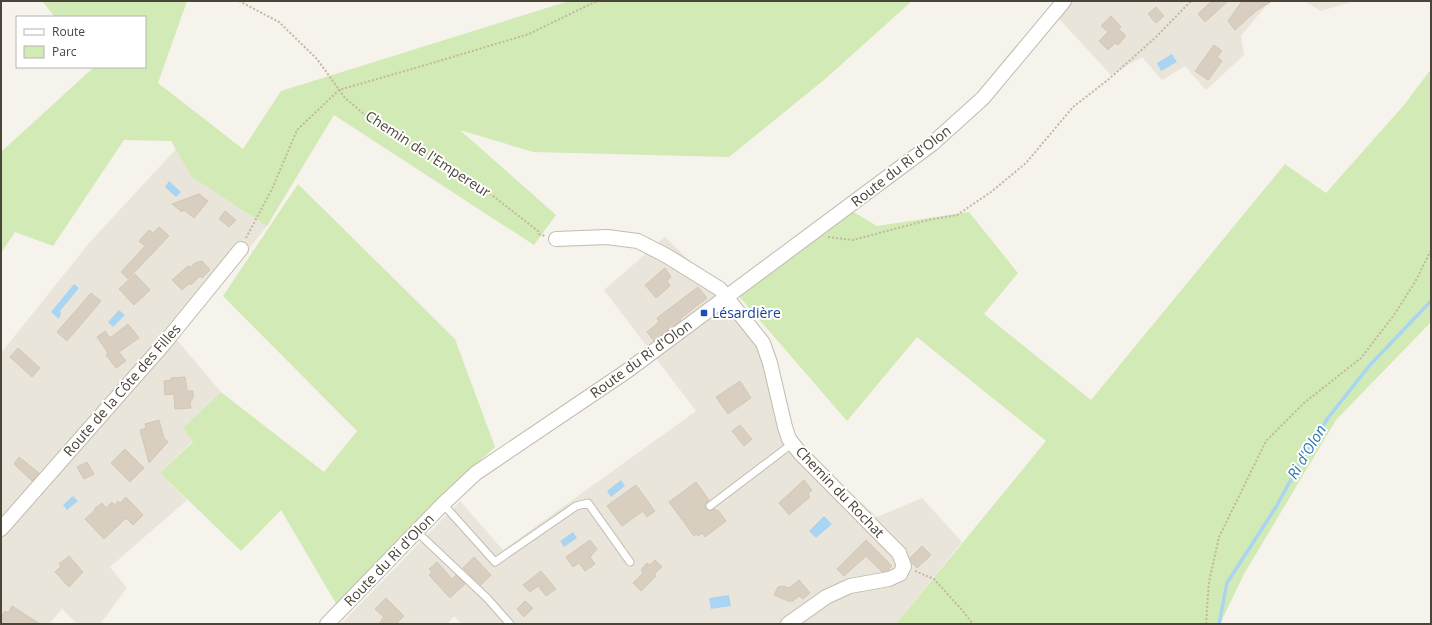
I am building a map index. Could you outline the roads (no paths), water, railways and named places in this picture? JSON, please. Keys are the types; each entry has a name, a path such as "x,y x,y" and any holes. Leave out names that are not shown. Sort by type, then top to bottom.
{"street":[{"name":"Route du Ri d'Olon","path":"327,624 443,504 476,473 627,370 932,144 984,98 1064,1"},
{"path":"556,239 607,237 638,241 667,256 713,284 720,289 725,297"},
{"name":"Route de la Côte des Filles","path":"1,529 162,346 241,249"},
{"name":"Chemin du Rochat","path":"725,297 763,343 770,363 789,439 800,453 899,553 904,566 900,574 888,579 850,586 826,597 788,624"}],"lane":[{"path":"710,506 792,443"},
{"path":"443,504 495,562 576,506 588,503 630,562"},
{"path":"417,532 487,598 510,624"}],"water":[{"path":"1172,54 1177,62 1161,71 1157,63"},
{"path":"169,181 181,192 176,197 165,187"},
{"path":"74,284 79,288 60,311 61,313 59,319 51,312"},
{"path":"119,310 125,315 113,327 108,322"},
{"path":"621,480 625,486 611,497 607,491"},
{"path":"73,496 78,501 67,510 63,505"},
{"path":"824,516 832,524 816,538 809,531"},
{"path":"573,532 577,538 564,547 560,541"},
{"path":"729,595 731,606 711,609 709,598"}],"waterway":[{"name":"Ri d'Olon","path":"1219,624 1227,583 1276,507 1301,461 1328,418 1369,366 1431,301"}],"place":[{"name":"Lésardière","path":"704,313"}]}
